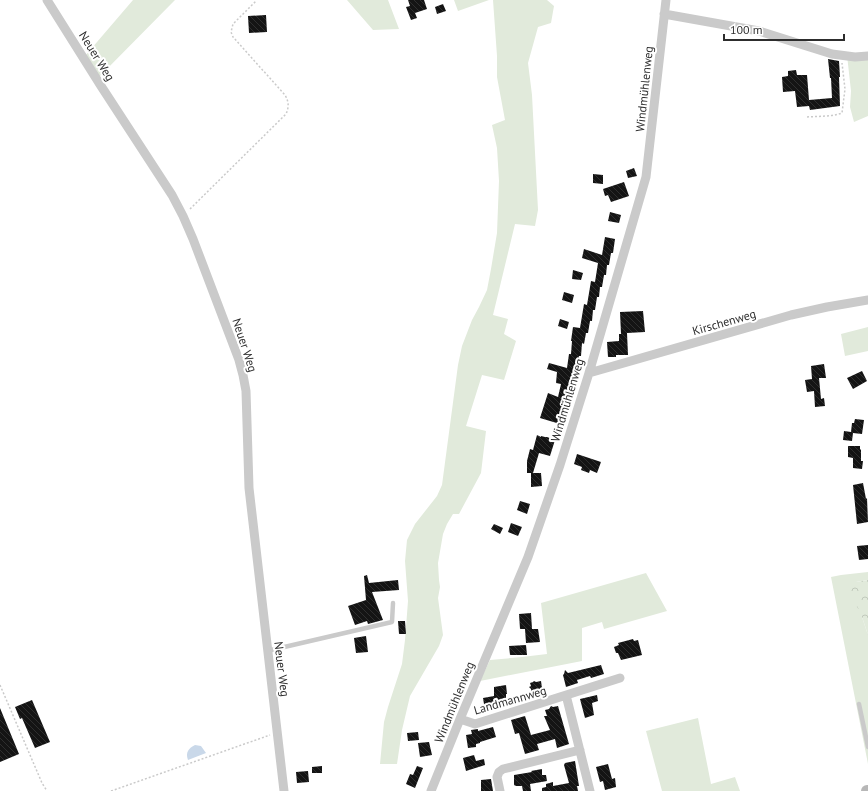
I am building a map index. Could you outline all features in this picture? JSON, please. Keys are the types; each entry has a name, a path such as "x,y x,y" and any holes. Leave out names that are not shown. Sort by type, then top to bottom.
{"street":[{"name":"Neuer Weg","path":"47,0 172,195 193,238 239,360 246,391 249,488 284,791"},
{"name":"Windmühlenweg","path":"431,791 528,557 560,465 589,373 646,177 666,0"},
{"path":"664,14 759,32 832,54 855,57 868,56"},
{"name":"Kirschenweg","path":"589,373 791,315 868,300"},
{"name":"Landmannweg","path":"460,719 475,724 620,678"},
{"path":"566,695 590,791"},
{"path":"500,791 498,777 499,772 503,769 580,750"}],"lane":[{"path":"267,651 392,622 393,603"},
{"path":"859,704 868,747"}],"path":[{"path":"183,216 286,114 288,109 288,100 285,95 233,37 231,32 233,24 256,1"},
{"path":"807,117 836,115 842,113 846,89 842,56"},
{"path":"0,685 42,783 47,791"},
{"path":"111,791 277,733"}],"green space":[{"path":"133,0 175,0 99,77 85,56"},
{"path":"347,0 388,0 399,29 373,30"},
{"path":"454,0 489,0 458,11"},
{"path":"493,0 547,0 554,6 551,23 538,27 528,63 532,95 538,210 535,226 515,224 493,315 508,319 504,334 516,341 504,380 482,375 466,426 486,431 481,473 459,514 453,514 443,534 438,563 440,587 438,598 443,635 439,646 410,696 402,730 397,764 380,764 384,722 402,664 405,640 408,601 405,561 407,540 415,524 437,496 442,485 458,365 462,346 472,320 487,290 497,233 499,181 497,148 492,125 505,120 497,77"},
{"path":"847,55 868,55 868,116 854,122 850,107 851,91"},
{"path":"868,327 868,351 845,356 841,334"},
{"path":"868,572 868,580 856,582 862,617 868,635 868,764 831,577"},
{"path":"646,573 667,611 604,629 602,622 582,628 582,661 480,681 490,660 547,654 541,603"},
{"path":"868,580 868,635 862,617 852,596 850,586 856,582"},
{"path":"698,718 711,784 735,777 740,791 662,791 646,731"}],"water":[{"path":"195,745 201,746 206,753 188,760 188,751"}],"building":[{"path":"408,0 424,0 427,9 415,13 417,18 411,20 406,7 410,6"},
{"path":"443,4 446,11 437,14 435,7"},
{"path":"266,15 267,32 249,33 248,16"},
{"path":"828,59 839,61 840,106 810,110 809,106 797,107 795,91 783,92 782,77 788,76 788,71 796,70 797,75 807,75 809,100 832,98"},
{"path":"634,168 637,176 628,178 626,171"},
{"path":"593,174 603,175 603,184 593,183"},
{"path":"624,182 629,196 611,202 608,195 605,196 603,189"},
{"path":"610,212 621,215 619,223 608,221"},
{"path":"605,237 615,239 613,253 611,253 609,265 607,265 606,275 604,275 602,287 600,287 599,297 597,297 595,310 593,310 592,321 590,321 588,333 586,333 584,344 582,343 581,356 579,356 578,366 576,366 573,380 571,380 568,398 563,412 563,419 560,424 540,418 548,393 558,397 561,384 556,383 557,372 547,369 549,363 567,368 569,354 571,354 573,327 580,328 584,304 587,305 591,281 595,282 598,263 582,258 584,249 602,255"},
{"path":"573,270 583,273 581,280 572,279"},
{"path":"564,292 574,295 572,303 562,300"},
{"path":"643,311 645,332 627,333 628,355 608,357 607,342 619,341 619,334 621,334 620,312"},
{"path":"560,319 569,322 567,329 558,326"},
{"path":"824,364 826,378 819,378 821,399 824,398 825,406 815,407 814,391 807,392 805,380 812,379 811,366"},
{"path":"862,371 867,381 853,389 847,378"},
{"path":"855,419 864,420 862,434 853,433 852,441 843,440 844,431 851,432 852,423 854,423"},
{"path":"537,435 555,440 550,456 539,453 533,473 541,473 542,486 531,487 531,473 527,473 527,461 530,449 533,450"},
{"path":"848,446 860,446 861,461 863,461 862,469 853,468 853,458 848,457"},
{"path":"577,454 601,462 597,473 590,470 589,473 581,470 582,467 574,464"},
{"path":"863,483 866,499 867,498 868,522 857,524 853,485"},
{"path":"520,501 530,504 527,514 517,510"},
{"path":"511,523 522,527 518,536 508,532"},
{"path":"494,524 503,528 500,534 491,529"},
{"path":"868,545 868,559 859,560 857,546"},
{"path":"367,575 369,583 398,580 399,590 372,592 383,620 368,624 367,621 355,625 348,606 366,600 364,576"},
{"path":"531,613 532,629 538,629 540,642 526,643 525,629 520,629 519,614"},
{"path":"398,621 405,621 406,634 399,634"},
{"path":"366,636 368,652 356,653 354,638"},
{"path":"633,639 634,641 638,640 642,655 621,660 614,647 619,645 618,643"},
{"path":"526,645 527,655 510,655 509,646"},
{"path":"601,665 604,674 577,680 578,683 566,687 563,675 565,670 568,673"},
{"path":"534,681 541,681 542,688 544,689 543,693 532,695 529,687 531,686 530,683"},
{"path":"506,685 506,698 502,699 504,706 485,710 483,698 494,696 494,687"},
{"path":"597,695 598,701 592,703 594,715 585,718 580,699"},
{"path":"32,700 50,742 35,748 22,718 20,719 15,707"},
{"path":"551,706 558,706 569,744 557,748 555,739 537,744 539,750 525,754 519,733 515,734 511,720 525,716 531,735 550,730 544,716 547,716 545,710 549,709"},
{"path":"0,708 19,754 0,762"},
{"path":"493,727 496,737 476,744 476,747 468,748 466,735 472,734 471,730 478,729 478,731"},
{"path":"418,732 419,740 408,741 407,733"},
{"path":"429,742 432,755 420,757 418,743"},
{"path":"474,755 476,761 484,759 485,765 466,771 463,758"},
{"path":"575,761 579,786 577,786 578,791 542,791 542,788 546,787 546,784 553,782 553,786 569,783 564,765 565,763"},
{"path":"608,764 612,779 615,778 616,787 605,790 603,781 600,782 596,767"},
{"path":"322,766 322,773 312,773 312,767"},
{"path":"417,766 423,768 415,788 406,784 410,774 413,775"},
{"path":"542,769 542,775 546,775 547,781 530,784 531,791 523,791 522,786 514,785 514,775"},
{"path":"308,771 309,782 297,783 296,772"},
{"path":"491,779 493,791 481,791 481,780"}]}
